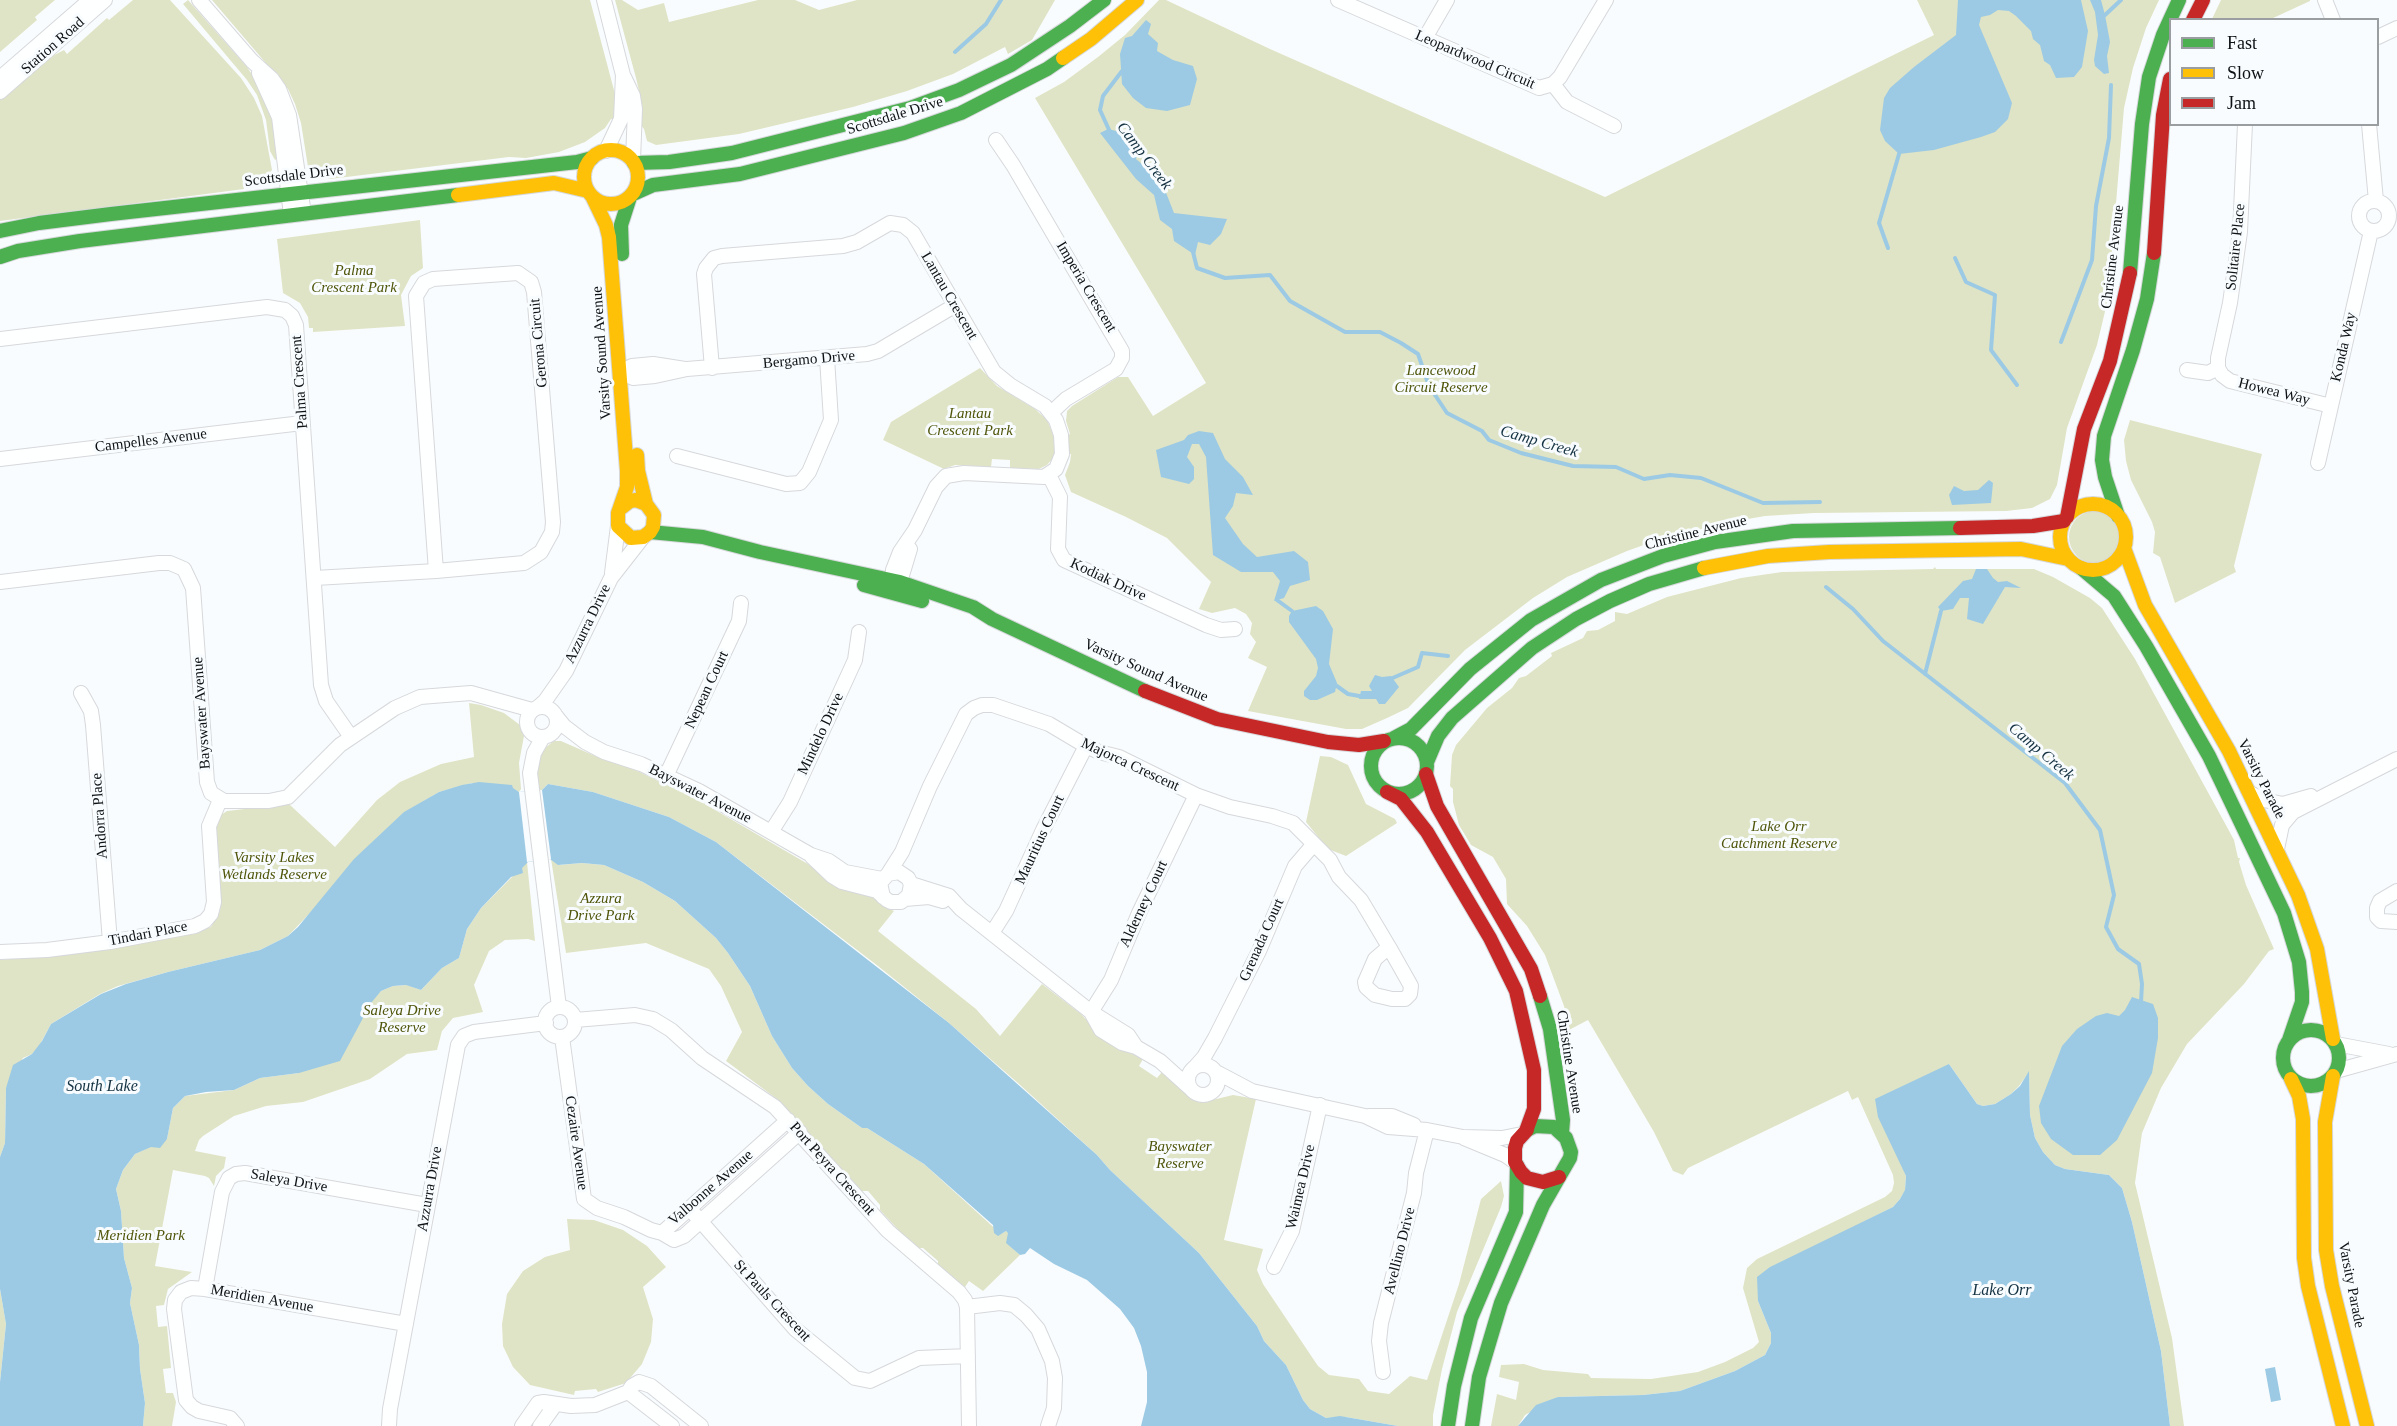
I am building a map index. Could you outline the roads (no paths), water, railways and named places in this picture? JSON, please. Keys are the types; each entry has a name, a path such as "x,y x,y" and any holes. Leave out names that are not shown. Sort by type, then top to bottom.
{"main road":[{"name":"Scottsdale Drive","path":"633,161 669,162 741,151 910,108 958,90 1011,65 1104,0"},
{"name":"Scottsdale Drive","path":"632,196 653,185 740,174 851,147 904,133 961,113 1047,69 1091,39 1137,0"},
{"name":"Christine Avenue","path":"2171,18 2179,0"},
{"path":"2194,18 2203,0"},
{"name":"Christine Avenue","path":"1389,739 1411,729 1470,669 1531,620 1601,580 1663,556 1715,542 1793,531 2033,526 2065,519 2072,497 2084,429 2110,362 2129,283 2142,124 2149,77 2169,21"},
{"path":"2081,568 2091,570 2111,565 2124,548 2126,537 2124,526 2104,477 2102,460 2104,436 2133,350 2147,299 2156,238 2163,115 2169,84"},
{"path":"0,257 53,244 554,183 564,184 590,194 609,205 618,204 632,196 639,177 633,161 618,151 606,151 592,158 584,174 590,194"},
{"name":"Scottsdale Drive","path":"0,231 39,223 577,162 592,158"},
{"name":"Varsity Sound Avenue","path":"590,194 606,225 609,237 628,372 638,471 649,506 668,522 703,537 760,552 788,563 895,585 986,621 992,619 1192,711 1242,725 1329,742 1359,745 1389,739"},
{"name":"Varsity Sound Avenue","path":"621,508 627,487 628,372 621,238 622,219 632,196"},
{"path":"636,500 649,506 655,521 646,535 637,539 625,536 618,526 618,513 621,508 636,500"},
{"path":"2068,559 2060,541 2065,519 2074,510 2092,504 2102,505 2118,516"},
{"name":"Varsity Sound Avenue","path":"646,535 703,537"},
{"name":"Varsity Parade","path":"2124,548 2145,605 2192,684 2250,793 2312,930 2334,1042"},
{"path":"1387,792 1396,795 1415,790 1438,736 1452,718 1532,648 1576,619 1649,584 1733,561 1797,553 2021,549 2068,559 2114,596 2140,636 2209,756 2280,904 2299,962 2302,1002 2282,1055 2286,1072 2299,1096 2303,1119 2304,1258 2308,1286 2343,1426"},
{"path":"1426,768 1418,745 1403,737 1389,739 1373,754 1370,770 1373,779 1408,806 1427,832 1490,938 1516,991 1534,1070 1534,1109 1515,1148 1518,1192 1516,1212 1471,1318 1454,1386 1448,1426"},
{"name":"Varsity Sound Avenue","path":"1329,742 1357,753 1370,770"},
{"name":"Christine Avenue","path":"1426,768 1437,806 1531,969 1550,1029 1563,1120 1562,1133"},
{"path":"2289,1040 2295,1034 2311,1029 2319,1030 2334,1042 2339,1058 2334,1074 2320,1085 2312,1086 2291,1079"},
{"name":"Varsity Parade","path":"2334,1074 2325,1122 2326,1250 2332,1286 2367,1426"},
{"name":"Christine Avenue","path":"1472,1426 1479,1377 1494,1323 1535,1224 1570,1158 1569,1145 1562,1133 1554,1127 1535,1126 1524,1132"},
{"path":"1516,1164 1527,1178 1535,1181 1559,1177"}],"street":[{"name":"Station Road","path":"0,78 90,0"},
{"name":"Station Road","path":"0,92 105,0"},
{"path":"604,0 623,75 633,96 635,109 633,161"},
{"name":"Leopardwood Circuit","path":"1338,0 1539,88 1553,84 1560,77 1606,0"},
{"path":"1425,38 1447,0"},
{"path":"2325,0 2332,18"},
{"path":"200,1 252,61 270,94 279,117 298,214"},
{"path":"2379,37 2397,28"},
{"path":"606,151 619,128 623,75"},
{"path":"1553,84 1567,102 1614,126"},
{"name":"Solitaire Place","path":"2218,368 2240,232 2245,126"},
{"path":"2369,126 2376,201"},
{"name":"Imperia Crescent","path":"996,140 1122,351 1122,358 1116,369 1066,399 1051,413"},
{"path":"2376,201 2387,208 2393,217 2383,228 2371,231 2362,226 2360,211 2366,203 2376,201"},
{"name":"Lantau Crescent","path":"712,368 704,274 709,262 722,256 843,246 857,243 883,226 897,224 908,228 913,233 994,372 1010,385 1039,402 1051,413"},
{"name":"Konda Way","path":"2318,463 2371,231"},
{"name":"Gerona Circuit","path":"315,578 436,571 524,563 541,552 552,532 550,477 534,292 531,282 518,273 433,279 424,283 416,296 436,571"},
{"name":"Bergamo Drive","path":"628,372 665,365 687,369 712,368 855,356 878,351 954,306"},
{"name":"Palma Crescent","path":"0,339 276,307 292,316 296,325 323,694 351,736"},
{"path":"677,456 786,484 800,483 809,472 831,420 827,358"},
{"path":"2187,370 2208,373 2218,368"},
{"name":"Howea Way","path":"2218,368 2222,375 2230,381 2331,406"},
{"path":"895,585 900,552 915,530 936,487 946,476 964,473 1037,478 1049,475 1059,465 1062,454 1059,426 1051,413"},
{"name":"Campelles Avenue","path":"0,459 302,423"},
{"name":"Kodiak Drive","path":"1049,475 1060,497 1057,543 1059,553 1064,560 1206,625 1221,630 1235,629"},
{"name":"Azzurra Drive","path":"611,578 618,526"},
{"name":"Azzurra Drive","path":"535,709 545,701 566,671 611,578 646,535"},
{"name":"Bayswater Avenue","path":"0,582 159,563 170,563 184,569 193,588 207,782 211,793 220,800"},
{"name":"Nepean Court","path":"666,776 740,621 741,603"},
{"name":"Mindelo Drive","path":"771,832 790,802 855,660 859,632"},
{"name":"Azzurra Drive","path":"555,715 566,671"},
{"name":"Andorra Place","path":"81,693 91,711 93,725 110,942"},
{"path":"220,800 269,801 288,797 351,736 395,708 420,697 471,693 535,709 546,708 555,715 557,725 534,753 530,773 559,1007"},
{"path":"495,700 527,727 534,736 547,736"},
{"name":"Majorca Crescent","path":"885,876 902,852 930,786 966,714 982,705 993,705 1062,731 1086,746 1119,757 1196,795 1230,807 1293,823 1330,860 1340,877 1360,900 1389,947"},
{"path":"530,773 525,764 527,717 535,709"},
{"name":"Bayswater Avenue","path":"555,715 564,726 585,742"},
{"name":"Bayswater Avenue","path":"547,736 585,742 666,776 720,802 811,855 829,861 851,874 885,876 899,872 908,879 949,896 961,909 1091,1012 1128,1035 1136,1047 1160,1061 1190,1088 1202,1095 1252,1091 1365,1116 1392,1116 1427,1130 1463,1137 1502,1138 1524,1132"},
{"name":"Mauritius Court","path":"992,933 1006,910 1043,830 1086,746"},
{"path":"2277,849 2282,825 2293,812 2397,759"},
{"path":"2250,793 2264,800 2283,804 2336,789"},
{"name":"Alderney Court","path":"1091,1012 1111,980 1138,913 1196,795"},
{"name":"Tindari Place","path":"0,952 47,950 110,942 202,924 208,918 214,902 209,826 220,800"},
{"name":"Grenada Court","path":"1193,1068 1204,1057 1215,1038 1259,951 1295,866 1313,844"},
{"name":"Majorca Crescent","path":"902,852 908,879"},
{"name":"Bayswater Avenue","path":"811,855 832,876 842,882 877,891 896,903 905,899 928,897 961,909"},
{"path":"884,897 880,888 885,876"},
{"path":"905,899 911,890 908,879"},
{"path":"2397,891 2380,902 2377,908 2377,918 2381,921 2397,922"},
{"path":"559,1007 568,1009 575,1020 572,1031 562,1037 551,1034 546,1023 549,1012 559,1007"},
{"name":"Port Peyra Crescent","path":"575,1020 626,1015 653,1019 671,1030 702,1058 768,1101 800,1132 888,1231 959,1292 967,1307"},
{"name":"Azzurra Drive","path":"389,1426 390,1409 458,1045 464,1036 474,1032 546,1023"},
{"name":"Cezaire Avenue","path":"562,1037 584,1199 597,1208 662,1233"},
{"name":"Grenada Court","path":"1215,1038 1214,1057 1217,1072"},
{"path":"2334,1042 2395,1054"},
{"path":"2334,1074 2395,1054"},
{"name":"Bayswater Avenue","path":"1160,1061 1193,1068 1209,1065 1217,1072 1252,1091"},
{"path":"1190,1088 1188,1079 1193,1068"},
{"path":"1211,1093 1219,1082 1217,1072"},
{"name":"Waimea Drive","path":"1274,1267 1292,1231 1320,1105"},
{"name":"Valbonne Avenue","path":"788,1120 662,1233 674,1240 679,1239 800,1132"},
{"name":"Avellino Drive","path":"1383,1372 1378,1341 1381,1323 1414,1193 1416,1173 1427,1130"},
{"name":"Bayswater Avenue","path":"1463,1137 1506,1155 1516,1164"},
{"name":"Saleya Drive","path":"205,1289 222,1192 229,1178 236,1174 245,1173 427,1205"},
{"name":"St Pauls Crescent","path":"688,1208 795,1329 855,1378 870,1381 919,1358 968,1356"},
{"name":"Meridien Avenue","path":"237,1426 230,1418 199,1411 186,1400 174,1324 175,1300 181,1292 191,1288 205,1289 406,1324"},
{"path":"969,1426 967,1307 1000,1303 1014,1305 1026,1315 1038,1329 1052,1361 1055,1378 1054,1408 1048,1426"},
{"path":"522,1426 538,1403 595,1405 628,1392 639,1382 644,1383 700,1426"},
{"path":"628,1392 672,1426"},
{"path":"540,1426 555,1405"}],"water":[{"path":"1958,0 2081,0 2088,31 2082,67 2074,77 2056,78 2050,65 2044,61 2040,45 2033,39 2031,31 2016,16 2009,11 1998,10 1981,17 1979,25 2012,103 2008,119 1995,132 1981,137 1934,150 1899,154 1885,141 1880,130 1884,98 1890,88 1914,67 1956,35"},
{"path":"2090,0 2101,0 2105,15 2110,42 2107,56 2109,73 2104,74 2095,66 2098,35 2095,12"},
{"path":"1146,20 1151,24 1148,34 1158,43 1157,51 1173,60 1193,66 1197,79 1190,105 1167,111 1146,108 1133,98 1122,84 1120,54 1125,38 1132,36"},
{"path":"1108,129 1133,135 1139,150 1136,159 1161,180 1174,213 1227,219 1221,234 1210,245 1198,242 1195,255 1174,241 1172,229 1160,220 1154,195 1136,179 1100,133"},
{"path":"1199,431 1213,433 1225,459 1243,477 1253,495 1236,493 1233,506 1225,518 1243,544 1257,557 1294,551 1308,562 1310,580 1290,586 1284,598 1274,601 1280,581 1273,572 1241,572 1213,555 1206,457 1199,444 1192,444 1187,457 1194,467 1194,479 1189,484 1161,477 1156,450 1184,440 1188,435"},
{"path":"1989,480 1993,483 1991,503 1952,505 1949,495 1954,486 1964,491 1978,490"},
{"path":"1976,569 1987,569 1998,582 2007,581 2021,588 2005,587 1983,624 1967,619 1969,598 1960,598 1953,609 1941,611 1938,607 1963,581 1972,579"},
{"path":"1316,606 1323,611 1333,629 1329,664 1337,683 1335,692 1317,700 1310,700 1304,696 1304,691 1316,676 1318,668 1316,659 1289,622 1289,616 1292,611"},
{"path":"1375,675 1391,676 1399,687 1385,704 1379,704 1376,699 1359,699 1361,691 1372,691 1369,686"},
{"name":"South Lake","path":"479,782 512,785 519,792 542,790 548,784 593,792 669,817 716,842 949,1023 1097,1155 1110,1170 1199,1253 1257,1326 1264,1341 1286,1365 1303,1400 1310,1409 1326,1418 1340,1416 1398,1426 1141,1426 1147,1402 1147,1372 1134,1328 1120,1309 1087,1280 1054,1264 1030,1248 1025,1254 1020,1255 1006,1243 1008,1233 1006,1231 998,1236 994,1233 993,1225 924,1164 867,1128 862,1128 828,1104 808,1086 792,1068 772,1036 750,986 728,953 716,938 675,901 643,882 604,865 582,863 558,865 550,859 528,862 522,868 523,873 511,877 481,908 467,929 459,958 442,968 421,990 406,985 393,986 381,991 371,1003 340,1061 299,1073 260,1078 234,1090 185,1096 173,1108 167,1139 160,1148 151,1147 135,1154 123,1170 116,1189 121,1211 124,1258 132,1288 130,1303 139,1345 145,1403 143,1426 0,1426 0,1382 6,1324 0,1289 0,1157 5,1143 6,1088 13,1065 32,1054 51,1024 101,994 168,972 260,950 288,936 354,859 404,812 439,792"},
{"path":"2132,997 2153,1004 2158,1018 2158,1038 2152,1073 2117,1140 2100,1155 2073,1155 2051,1139 2041,1123 2039,1106 2062,1046 2077,1029 2096,1016 2107,1013 2119,1016"},
{"name":"Lake Orr","path":"1949,1064 1977,1104 1983,1106 1995,1104 2011,1094 2020,1086 2029,1071 2030,1115 2035,1138 2043,1152 2055,1165 2065,1169 2109,1175 2122,1188 2132,1222 2161,1351 2170,1426 1518,1426 1536,1405 1558,1397 1643,1395 1680,1391 1735,1371 1765,1355 1771,1343 1771,1333 1758,1301 1757,1277 1770,1267 1893,1207 1905,1190 1906,1176 1878,1117 1875,1099"},
{"path":"2275,1367 2281,1400 2271,1402 2265,1369"}],"waterway":[{"path":"955,52 986,24 1001,0"},
{"path":"2105,15 2121,0"},
{"name":"Camp Creek","path":"1110,132 1100,110 1103,96 1122,71"},
{"path":"2061,342 2092,260 2096,206 2109,138 2111,85"},
{"path":"1888,248 1879,223 1899,154"},
{"name":"Camp Creek","path":"1193,252 1197,268 1225,278 1270,275 1290,301 1345,332 1380,332 1401,343 1418,354 1429,386 1447,413 1482,431 1489,440 1521,453 1573,466 1616,467 1644,479 1670,475 1701,478 1763,503 1820,502"},
{"path":"1955,258 1966,282 1995,295 1991,350 2017,385"},
{"name":"Camp Creek","path":"1826,587 1853,609 1883,641 2065,783 2100,830 2114,895 2106,927 2118,949 2139,964 2142,984 2141,1002"},
{"path":"1277,600 1292,611"},
{"path":"1925,674 1941,611"},
{"path":"1388,680 1418,667 1422,653 1448,656"},
{"path":"1334,684 1348,694 1365,697"}],"park label":[{"name":"Palma Crescent Park","path":"354,280"},
{"name":"Lancewood Circuit Reserve","path":"1441,380"},
{"name":"Lantau Crescent Park","path":"970,422"},
{"name":"Lake Orr Catchment Reserve","path":"1779,836"},
{"name":"Varsity Lakes Wetlands Reserve","path":"274,866"},
{"name":"Azzura Drive Park","path":"601,908"},
{"name":"Saleya Drive Reserve","path":"402,1020"},
{"name":"Bayswater Reserve","path":"1180,1156"},
{"name":"Meridien Park","path":"141,1236"}]}
